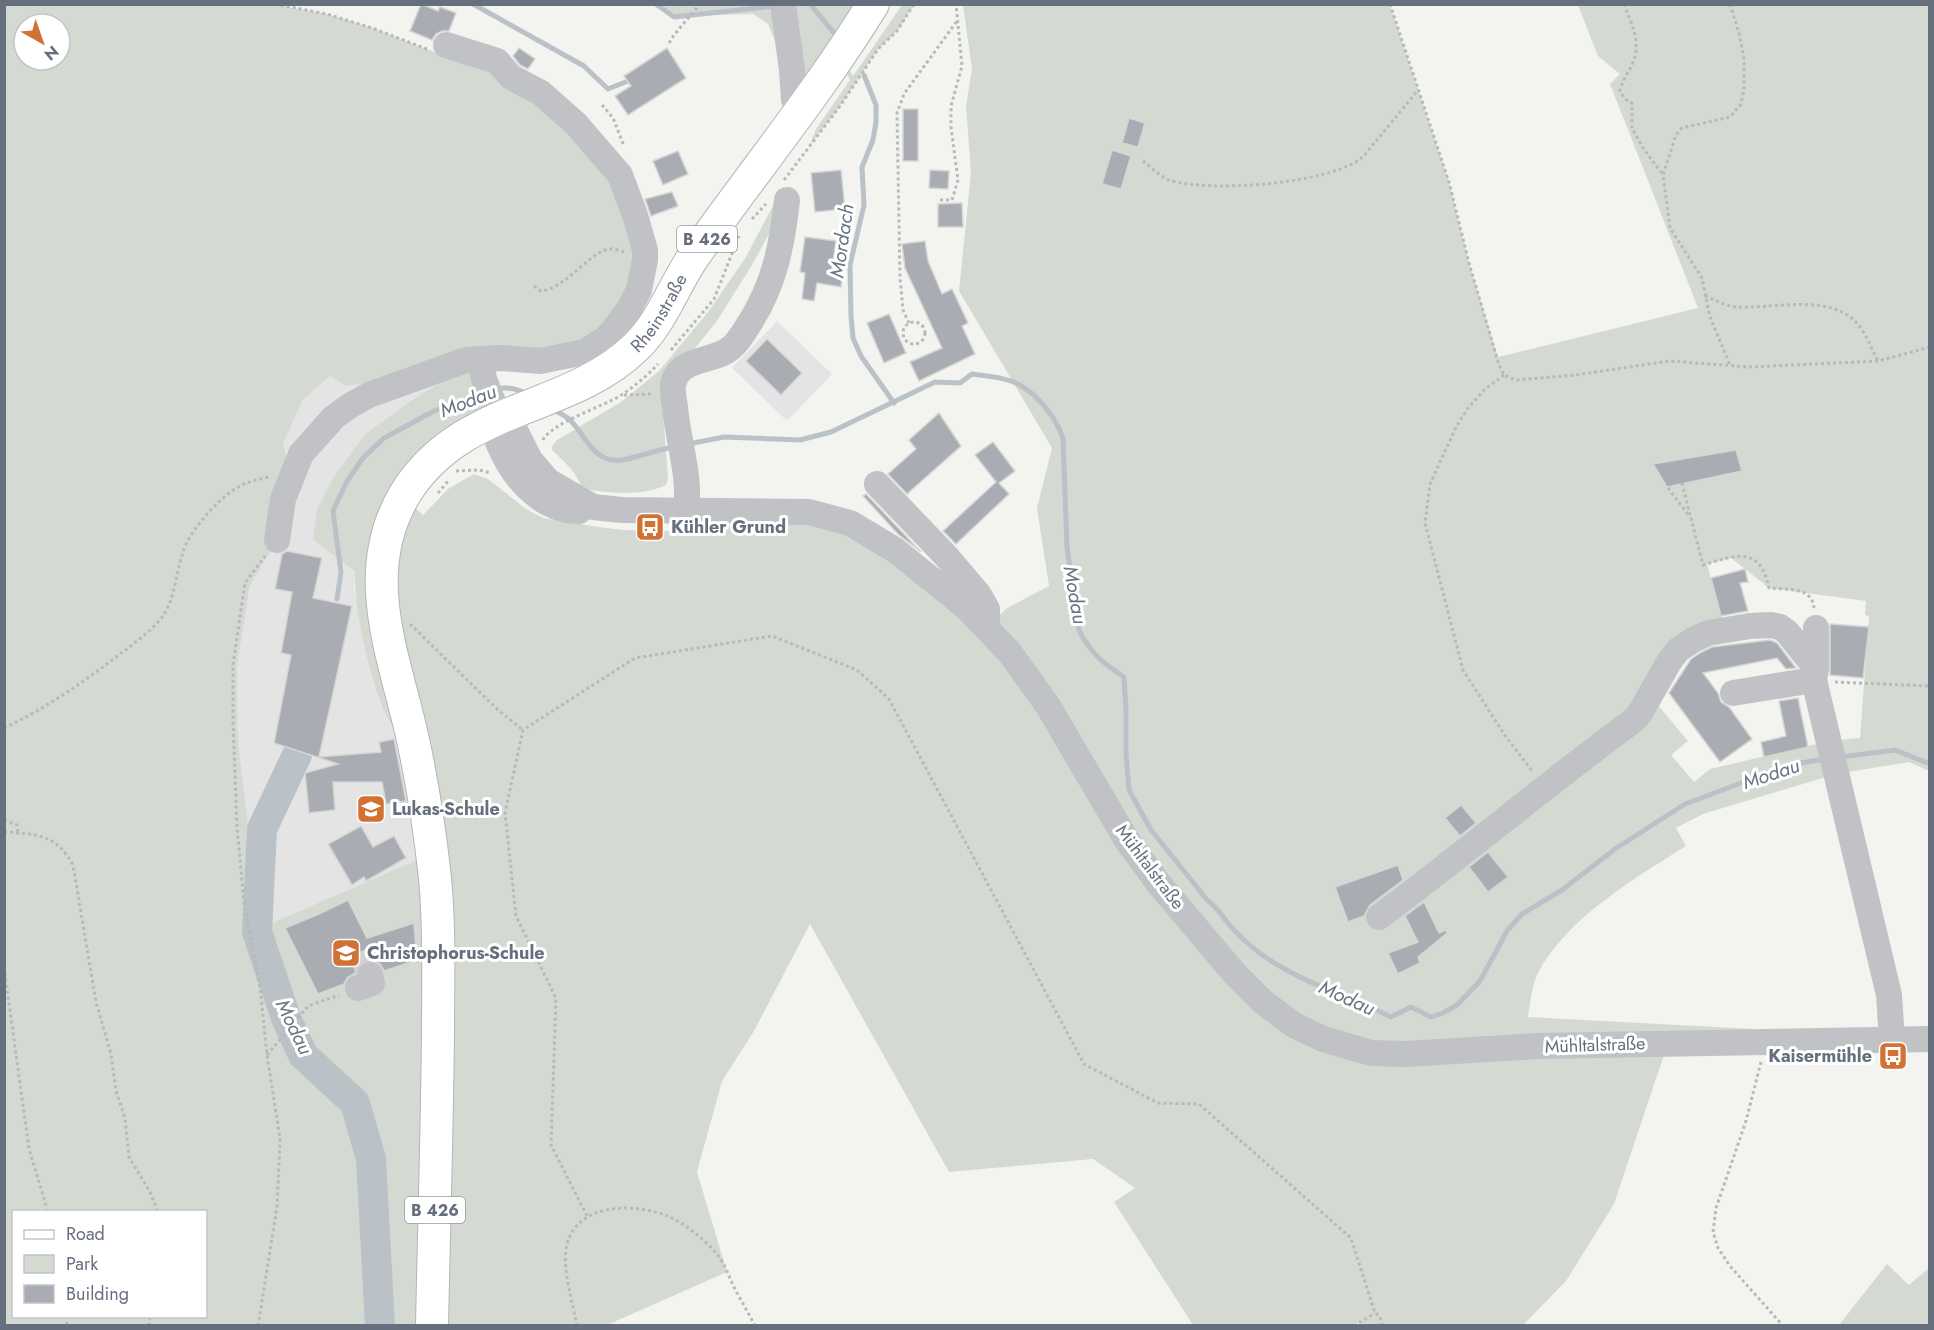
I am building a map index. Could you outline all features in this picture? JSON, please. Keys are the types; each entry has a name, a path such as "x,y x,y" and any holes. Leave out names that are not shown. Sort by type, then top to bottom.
{"main road":[{"name":"B 426","path":"776,193 808,105 873,4"},
{"name":"B 426","path":"808,105 895,4"},
{"name":"Rheinstraße","path":"532,416 605,371 636,347 647,335 692,259 808,105"},
{"name":"Rheinstraße","path":"532,416 621,382 660,345 715,254 776,193"},
{"name":"B 426","path":"432,1326 437,1158 438,967 435,880 413,738 384,625 393,610 380,585 385,546 393,520 406,492 417,477 438,454 472,431 532,416"}],"street":[{"path":"783,4 792,70 808,105"},
{"path":"439,48 497,61 511,77 541,93 576,124 624,177 640,232 645,260"},
{"path":"687,503 673,389 677,376 685,366 722,354 730,349 744,333 756,312 778,261 776,193"},
{"name":"Rheinstraße","path":"277,540 283,499 301,454 334,417 369,395 466,360 482,369 565,358 585,352 605,339 619,324 634,301 639,290 645,260"},
{"path":"482,369 532,416"},
{"name":"Mühltalstraße","path":"532,416 513,471 538,496 565,510 577,511 593,507 622,510 687,503 809,512 850,523 895,550 967,608 1010,653 1048,706 1126,839 1159,884 1235,975 1263,1002 1294,1025 1323,1039 1371,1053 1405,1054 1539,1046 1929,1039"},
{"path":"877,484 946,556 979,595 987,609 987,628"},
{"path":"1378,916 1417,889 1554,780 1634,720 1678,650 1700,636 1750,626 1780,627 1787,632 1815,674"},
{"path":"1816,628 1815,674 1836,774 1889,994 1892,1040"},
{"path":"1732,693 1815,674"}],"path":[{"path":"275,4 327,14 439,48"},
{"path":"669,43 700,4"},
{"path":"748,224 776,193 878,49 897,31 914,4"},
{"path":"940,200 952,200 958,180 951,127 951,106 962,66 957,4"},
{"path":"1390,4 1449,182 1469,263 1504,375 1516,380 1576,375 1669,361 1751,367 1878,361 1929,347"},
{"path":"1624,4 1638,47 1620,91 1621,95 1633,106 1632,128 1643,148 1663,175"},
{"path":"1730,4 1744,59 1744,89 1741,104 1730,117 1682,128 1676,135 1663,175 1670,228 1702,278 1710,317 1731,365"},
{"path":"909,323 903,310 900,277 897,113 904,94 957,21"},
{"path":"1143,161 1169,180 1194,184 1234,186 1330,173 1344,169 1361,159 1418,90"},
{"path":"602,105 613,118 630,164 630,169 624,177"},
{"path":"670,351 714,299 740,232"},
{"path":"534,286 541,291 551,289 601,251 609,249 645,260"},
{"path":"1705,296 1733,307 1786,304 1831,308 1848,315 1862,329 1878,361"},
{"path":"915,322 924,330 921,341 915,344 904,339 904,327 909,323 915,322"},
{"path":"622,395 663,359"},
{"path":"1504,375 1484,390 1468,408 1456,427 1430,484 1425,522 1463,670 1504,734 1539,781 1554,780"},
{"path":"532,416 622,395 645,395 673,389"},
{"path":"4,728 18,722 96,671 136,642 160,620 173,595 182,553 187,542 229,493 259,479 292,474"},
{"path":"435,496 449,480"},
{"path":"1682,483 1703,565 1748,556 1765,571 1769,588 1805,592 1809,595 1813,603 1816,628"},
{"path":"1668,488 1691,519"},
{"path":"258,1326 277,1207 280,1139 267,1055 260,987 244,903 237,827 233,665 245,583 277,540"},
{"path":"393,610 498,710 523,730"},
{"path":"587,1216 551,1145 556,998 516,916 505,813 523,730 635,658 772,636 857,670 889,699 1084,1064 1158,1103 1199,1104 1351,1238 1375,1313 1380,1316 1383,1326"},
{"path":"1815,674 1863,684 1929,686"},
{"path":"4,820 16,825 18,833"},
{"path":"4,832 51,840 58,844 73,865 96,1002 111,1054 116,1091 125,1118 129,1157 150,1192 157,1210"},
{"path":"5,969 29,1149 47,1210"},
{"path":"267,1055 308,1006 364,981"},
{"path":"1766,1042 1746,1121 1716,1208 1713,1232 1718,1248 1730,1266 1783,1326"},
{"path":"577,1326 566,1258 567,1244 574,1230 587,1216 609,1209 653,1211 675,1220 702,1239 716,1253 755,1326"},
{"path":"1354,1326 1375,1313"}],"shaded area":[{"path":"777,321 832,374 787,421 732,368"},
{"path":"457,373 415,398 366,433 333,478 355,571 354,590 370,667 380,703 402,745 417,860 424,978 261,929 238,742 237,667 250,586 277,540 292,474 283,444 302,401 330,376 346,386"}],"green space":[{"path":"5,5 275,5 327,14 511,77 615,168 645,250 613,331 518,360 475,380 484,410 394,488 423,515 448,489 474,474 488,479 526,509 543,518 599,527 670,531 777,522 819,524 864,542 913,577 978,635 1007,608 1049,586 1037,508 1052,448 959,291 971,173 966,106 972,69 963,5 1390,5 1449,182 1469,263 1498,357 1698,308 1610,84 1620,74 1598,56 1578,5 1929,5 1929,771 1909,762 1836,774 1703,814 1676,828 1686,846 1604,901 1566,934 1551,953 1536,978 1528,1017 1754,1029 1766,1042 1668,1043 1614,1204 1566,1281 1523,1325 1363,1326 1361,1320 1354,1326 1193,1325 1114,1202 1135,1188 1093,1159 949,1172 810,924 754,1031 722,1081 697,1172 727,1272 607,1325 5,1326","holes":["457,373 415,398 366,433 333,478 317,510 313,540 355,571 356,601 371,672 382,707 400,740 405,759 417,860 261,928 238,742 237,667 250,586 277,540 292,474 283,444 302,401 330,376 346,386","1731,558 1769,588 1866,601 1865,615 1869,616 1860,738 1829,741 1710,769 1694,782 1671,755 1688,741 1653,699 1636,701 1724,626 1707,564"]},
{"path":"658,5 866,5 839,48 853,76 902,5 914,5 897,31 878,49 840,106 810,145 816,129 850,80 836,51 796,93 768,24 753,14 677,16 671,15"},
{"path":"780,192 785,205 752,265 717,321 688,357 662,399 668,479 666,485 647,491 625,493 582,488 566,463 552,450 552,446 557,440 621,402 659,371 708,312 746,257"},
{"path":"1887,1264 1909,1285 1929,1268 1929,1325 1839,1325"}],"building":[{"path":"421,4 438,11 440,7 456,13 449,31 436,34 432,40 410,31"},
{"path":"519,48 535,59 528,69 520,65 513,56"},
{"path":"667,48 686,78 628,115 615,96 631,86 624,76"},
{"path":"903,109 918,109 918,161 903,161"},
{"path":"1129,118 1145,123 1138,147 1122,143"},
{"path":"1112,150 1131,156 1121,189 1102,184"},
{"path":"678,151 688,174 663,185 653,161"},
{"path":"841,170 845,209 815,212 811,173"},
{"path":"930,170 949,171 948,189 929,188"},
{"path":"672,192 678,206 651,216 645,199"},
{"path":"962,203 963,227 938,227 938,204"},
{"path":"805,237 836,241 832,269 843,272 841,287 817,283 814,301 802,299 805,273 800,272"},
{"path":"925,241 928,261 942,294 952,289 968,323 962,326 975,354 919,381 910,362 942,348 905,268 902,244"},
{"path":"889,314 906,353 884,363 867,323"},
{"path":"767,339 802,373 781,395 746,361"},
{"path":"939,413 961,446 907,494 888,474 916,449 909,440"},
{"path":"993,442 1015,471 999,483 1009,494 956,544 943,531 996,482 975,455"},
{"path":"1736,450 1742,471 1667,487 1653,464"},
{"path":"866,494 921,552 898,534 863,496"},
{"path":"287,551 322,558 313,598 352,606 319,757 381,752 379,742 394,739 406,801 386,804 382,782 333,782 335,810 309,813 305,773 338,764 274,743 291,655 281,653 292,592 275,589 282,554"},
{"path":"1745,569 1748,582 1740,583 1748,611 1721,616 1711,578"},
{"path":"1830,624 1869,627 1863,678 1830,675"},
{"path":"1770,640 1777,643 1796,668 1786,669 1777,658 1703,673 1718,693 1721,702 1729,707 1752,739 1720,762 1669,693 1691,659 1700,653 1712,647"},
{"path":"1798,698 1808,747 1764,757 1761,742 1786,736 1779,701"},
{"path":"1461,805 1476,823 1460,836 1445,818"},
{"path":"361,826 373,847 394,836 406,858 366,881 364,877 352,885 328,844"},
{"path":"1488,852 1508,877 1488,892 1469,867"},
{"path":"1398,865 1403,880 1370,905 1364,916 1348,922 1335,887"},
{"path":"348,900 367,938 414,923 417,960 384,971 375,961 366,961 359,965 355,973 347,978 344,984 318,994 285,928"},
{"path":"1424,902 1439,933 1446,930 1447,933 1418,957 1420,963 1398,974 1388,953 1418,942 1405,916"}],"waterway":[{"path":"473,4 584,66 608,89 628,81"},
{"path":"656,4 674,17 775,6"},
{"name":"Mordach","path":"810,4 838,38"},
{"name":"Mordach","path":"864,75 876,105 876,122 873,140 862,167 864,205 850,265 853,338 861,356 894,403"},
{"name":"Modau","path":"688,444 724,437 800,440 831,432 935,382 960,383 972,374 1007,380 1018,384 1032,394 1051,414 1063,438 1067,547 1079,630 1088,646 1098,657 1124,677 1129,790 1151,830 1208,901 1257,951 1308,981 1391,1017 1411,1007 1431,1017 1457,1005 1480,981 1507,931 1522,914 1562,890 1615,849 1685,804 1789,765 1825,759"},
{"name":"Modau","path":"495,389 512,389 529,395"},
{"name":"Modau","path":"337,599 341,572 333,511 346,483 363,458 384,438 432,412 483,392"},
{"name":"Modau","path":"552,409 569,419 591,447 604,458 622,460 673,447"},
{"name":"Modau","path":"1841,757 1895,750 1930,764"},
{"name":"Modau","path":"297,755 262,829 257,932 286,1018 303,1055 355,1103 371,1159 380,1326"}],"tunnel":[{"path":"361,951 370,975"}],"place":[{"name":"Kühler Grund","path":"650,527"},
{"name":"Lukas-Schule","path":"371,809"},
{"name":"Christophorus-Schule","path":"346,953"},
{"name":"Kaisermühle","path":"1893,1056"}]}
